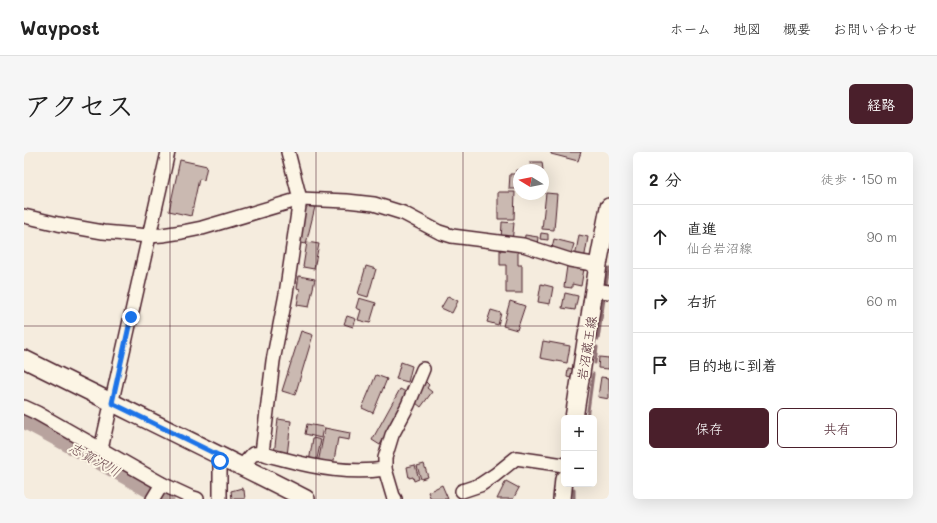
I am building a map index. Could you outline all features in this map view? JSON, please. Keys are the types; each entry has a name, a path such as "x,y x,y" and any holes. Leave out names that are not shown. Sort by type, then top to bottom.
{"main road":[{"name":"岩沼蔵王線","path":"575,415 602,291 598,265 609,207"},
{"path":"24,359 306,499"},
{"path":"562,499 563,487"}],"street":[{"path":"100,449 112,403 168,152"},
{"path":"267,454 272,361 286,294 300,199 288,152"},
{"path":"24,216 103,232 149,236 202,228 300,199 347,201 374,204 403,213 439,232 452,236 523,246 570,260 598,265"},
{"path":"395,499 385,469 385,458 392,435 408,405 423,369"},
{"path":"24,407 100,449 160,485 197,499"},
{"path":"242,466 253,454 267,454 297,463 342,471 369,471 385,469"},
{"path":"220,456 220,499"},
{"path":"462,491 480,485 516,458 561,465"},
{"path":"152,499 160,485"}],"building":[{"path":"551,152 581,152 578,161 551,154"},
{"path":"180,160 207,166 204,180 199,179 191,216 169,211"},
{"path":"530,162 542,162 542,164 530,164"},
{"path":"510,174 513,174 513,189 509,189"},
{"path":"498,192 513,192 513,200 515,200 514,219 498,219"},
{"path":"549,193 557,194 554,230 542,229 545,200 549,200"},
{"path":"305,205 315,207 306,244 297,242"},
{"path":"502,222 514,223 512,242 501,241"},
{"path":"541,233 548,234 548,240 540,239"},
{"path":"525,235 538,237 537,246 524,244"},
{"path":"579,235 588,237 584,260 575,258"},
{"path":"554,239 574,244 570,257 551,252"},
{"path":"307,242 319,244 314,269 303,267"},
{"path":"500,250 518,250 518,265 522,265 522,293 506,293 506,265 500,265"},
{"path":"366,266 376,269 368,297 358,294"},
{"path":"567,266 584,269 581,286 572,284 572,288 564,287"},
{"path":"299,276 315,279 309,307 297,305 300,289 297,288"},
{"path":"541,284 553,287 550,304 538,302"},
{"path":"565,293 578,296 575,310 562,308"},
{"path":"448,296 458,301 452,313 441,308"},
{"path":"359,298 376,303 370,323 358,320 361,310 356,308"},
{"path":"510,301 525,306 517,330 503,326"},
{"path":"491,310 501,313 498,325 487,322"},
{"path":"347,316 356,319 353,327 344,324"},
{"path":"301,331 313,335 295,395 282,391"},
{"path":"543,341 570,346 567,363 540,358"},
{"path":"599,357 609,358 609,369 598,368"},
{"path":"401,362 412,366 408,382 396,379"},
{"path":"568,368 573,369 571,378 567,377"},
{"path":"376,375 387,379 373,413 362,408"},
{"path":"601,377 609,378 609,399 598,397"},
{"path":"425,381 429,385 427,388 432,392 421,407 411,399"},
{"path":"400,389 408,393 380,445 372,440"},
{"path":"278,419 291,421 287,456 274,455"},
{"path":"307,424 323,427 321,438 305,434"},
{"path":"325,428 350,433 349,440 338,438 333,466 318,463"},
{"path":"313,438 321,440 316,463 309,462"},
{"path":"424,464 428,477 421,479 417,466"},
{"path":"415,465 419,479 414,481 413,477 409,478 407,467"},
{"path":"506,481 519,488 513,499 497,499"},
{"path":"442,485 448,499 431,499 428,492"},
{"path":"242,488 242,490 244,490 245,499 232,499 231,491"}],"waterway":[{"path":"606,284 609,268"},
{"path":"598,339 604,299"},
{"path":"595,363 597,347"},
{"path":"587,415 593,374"},
{"name":"志賀沢川","path":"24,420 166,499"},
{"path":"574,489 574,499"}],"route":[{"path":"131,317 112,403 220,456 220,461"}]}
